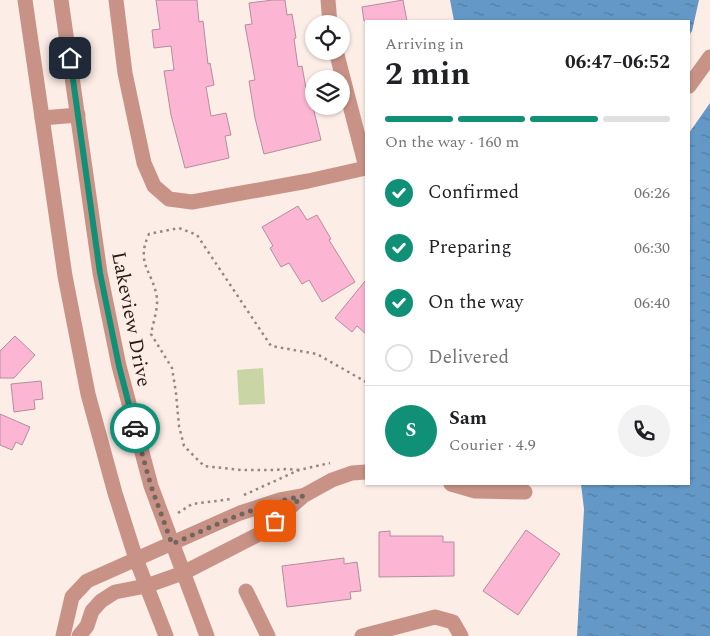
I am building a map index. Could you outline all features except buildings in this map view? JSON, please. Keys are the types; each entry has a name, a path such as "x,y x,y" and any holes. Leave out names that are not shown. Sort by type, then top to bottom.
{"street":[{"path":"25,0 65,276 88,394 115,493 136,559 166,636"},
{"name":"Lakeview Drive","path":"61,0 100,273 119,366 151,486 207,636"},
{"path":"116,0 124,73 144,163 154,186 169,199 192,202 308,181 365,168"},
{"path":"328,0 329,15"},
{"path":"690,85 710,57"},
{"path":"338,60 365,164"},
{"path":"42,118 78,115"},
{"path":"79,636 87,626 92,611 101,600 115,592 146,586 183,573 261,533 303,496 332,480 352,472 365,472"},
{"path":"455,485 475,490 526,492"},
{"path":"63,636 72,597 87,581 240,513 280,500 303,496"},
{"path":"240,513 251,539"},
{"path":"246,591 268,636"},
{"path":"362,636 435,617 453,622 460,636"}],"path":[{"path":"242,495 299,470 241,470 204,466 184,446 179,426 172,368 151,334 157,300 153,283 143,262 145,241 148,234 179,228 197,235 271,346 317,354 365,381"},
{"path":"176,514 192,504 235,499"}],"green space":[{"path":"263,368 265,404 239,405 237,370"}],"water":[{"path":"450,0 699,0 690,34 690,20 454,20"},
{"path":"710,103 710,636 577,636 584,509 581,485 690,485 690,132"}],"way so far":[{"path":"135,428 151,486 172,544 240,513 280,500 303,496 275,521"}],"route":[{"path":"70,58 100,273 119,366 135,428"}]}
